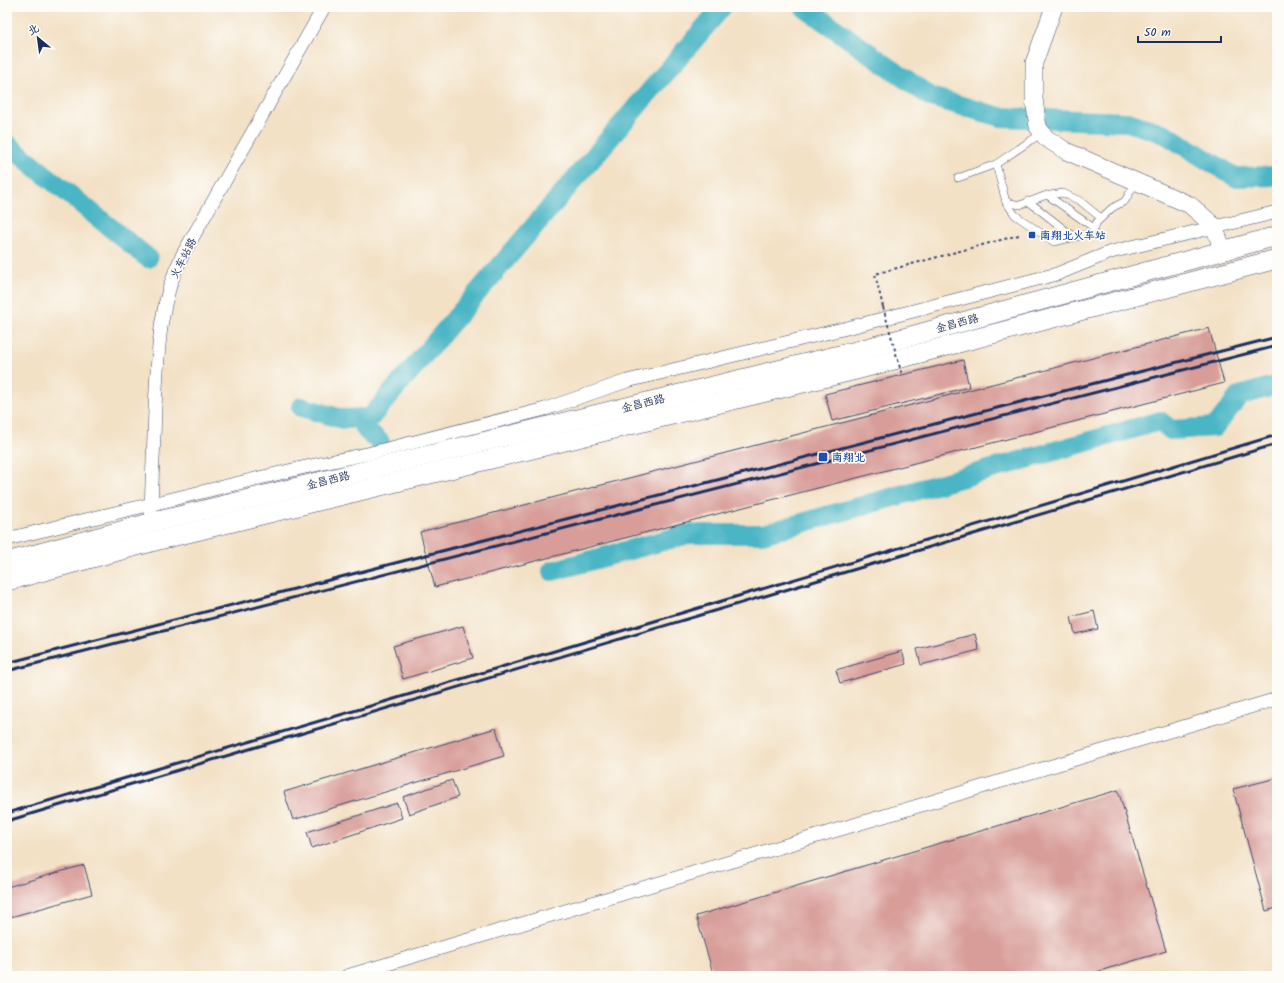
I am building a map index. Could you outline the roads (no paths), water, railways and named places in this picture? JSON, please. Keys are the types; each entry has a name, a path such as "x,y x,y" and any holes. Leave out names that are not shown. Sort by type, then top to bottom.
{"main road":[{"name":"金昌西路","path":"7,562 150,523 856,351 1277,236"},
{"name":"金昌西路","path":"7,581 155,541 860,369 1277,259"}],"street":[{"name":"火车站路","path":"155,541 150,523 159,348 164,310 171,282 183,254 324,7"},
{"path":"1054,7 1034,62 1034,99 1040,130 1046,138 1066,151 1190,205 1214,226 1222,251"},
{"path":"7,539 302,468 371,453 545,409 627,381 850,327 1049,276 1110,252 1277,212"},
{"path":"347,976 1277,699"}],"lane":[{"path":"958,178 996,164 1040,130"},
{"path":"996,164 1006,202 1015,215 1054,242 1092,233 1097,222 1101,218 1112,208 1125,201 1136,182"},
{"path":"1006,202 1020,205 1047,195 1063,193 1080,201 1101,218"},
{"path":"1047,195 1094,228"},
{"path":"1028,201 1074,237"}],"waterway":[{"path":"301,407 343,419 370,418 722,7"},
{"path":"804,7 931,97 1000,117 1128,122 1165,134 1235,177 1277,176"},
{"path":"7,144 148,258"},
{"path":"552,571 688,534 763,534 1160,421 1171,430 1215,427 1239,396 1277,385"},
{"path":"359,418 367,431 380,442"}],"railway":[{"path":"7,663 1277,337"},
{"path":"7,671 1277,346"},
{"path":"7,813 1277,435"},
{"path":"7,821 1277,444"}],"place":[{"name":"南翔北火车站","path":"1032,235"},
{"name":"南翔北","path":"823,457"}]}
